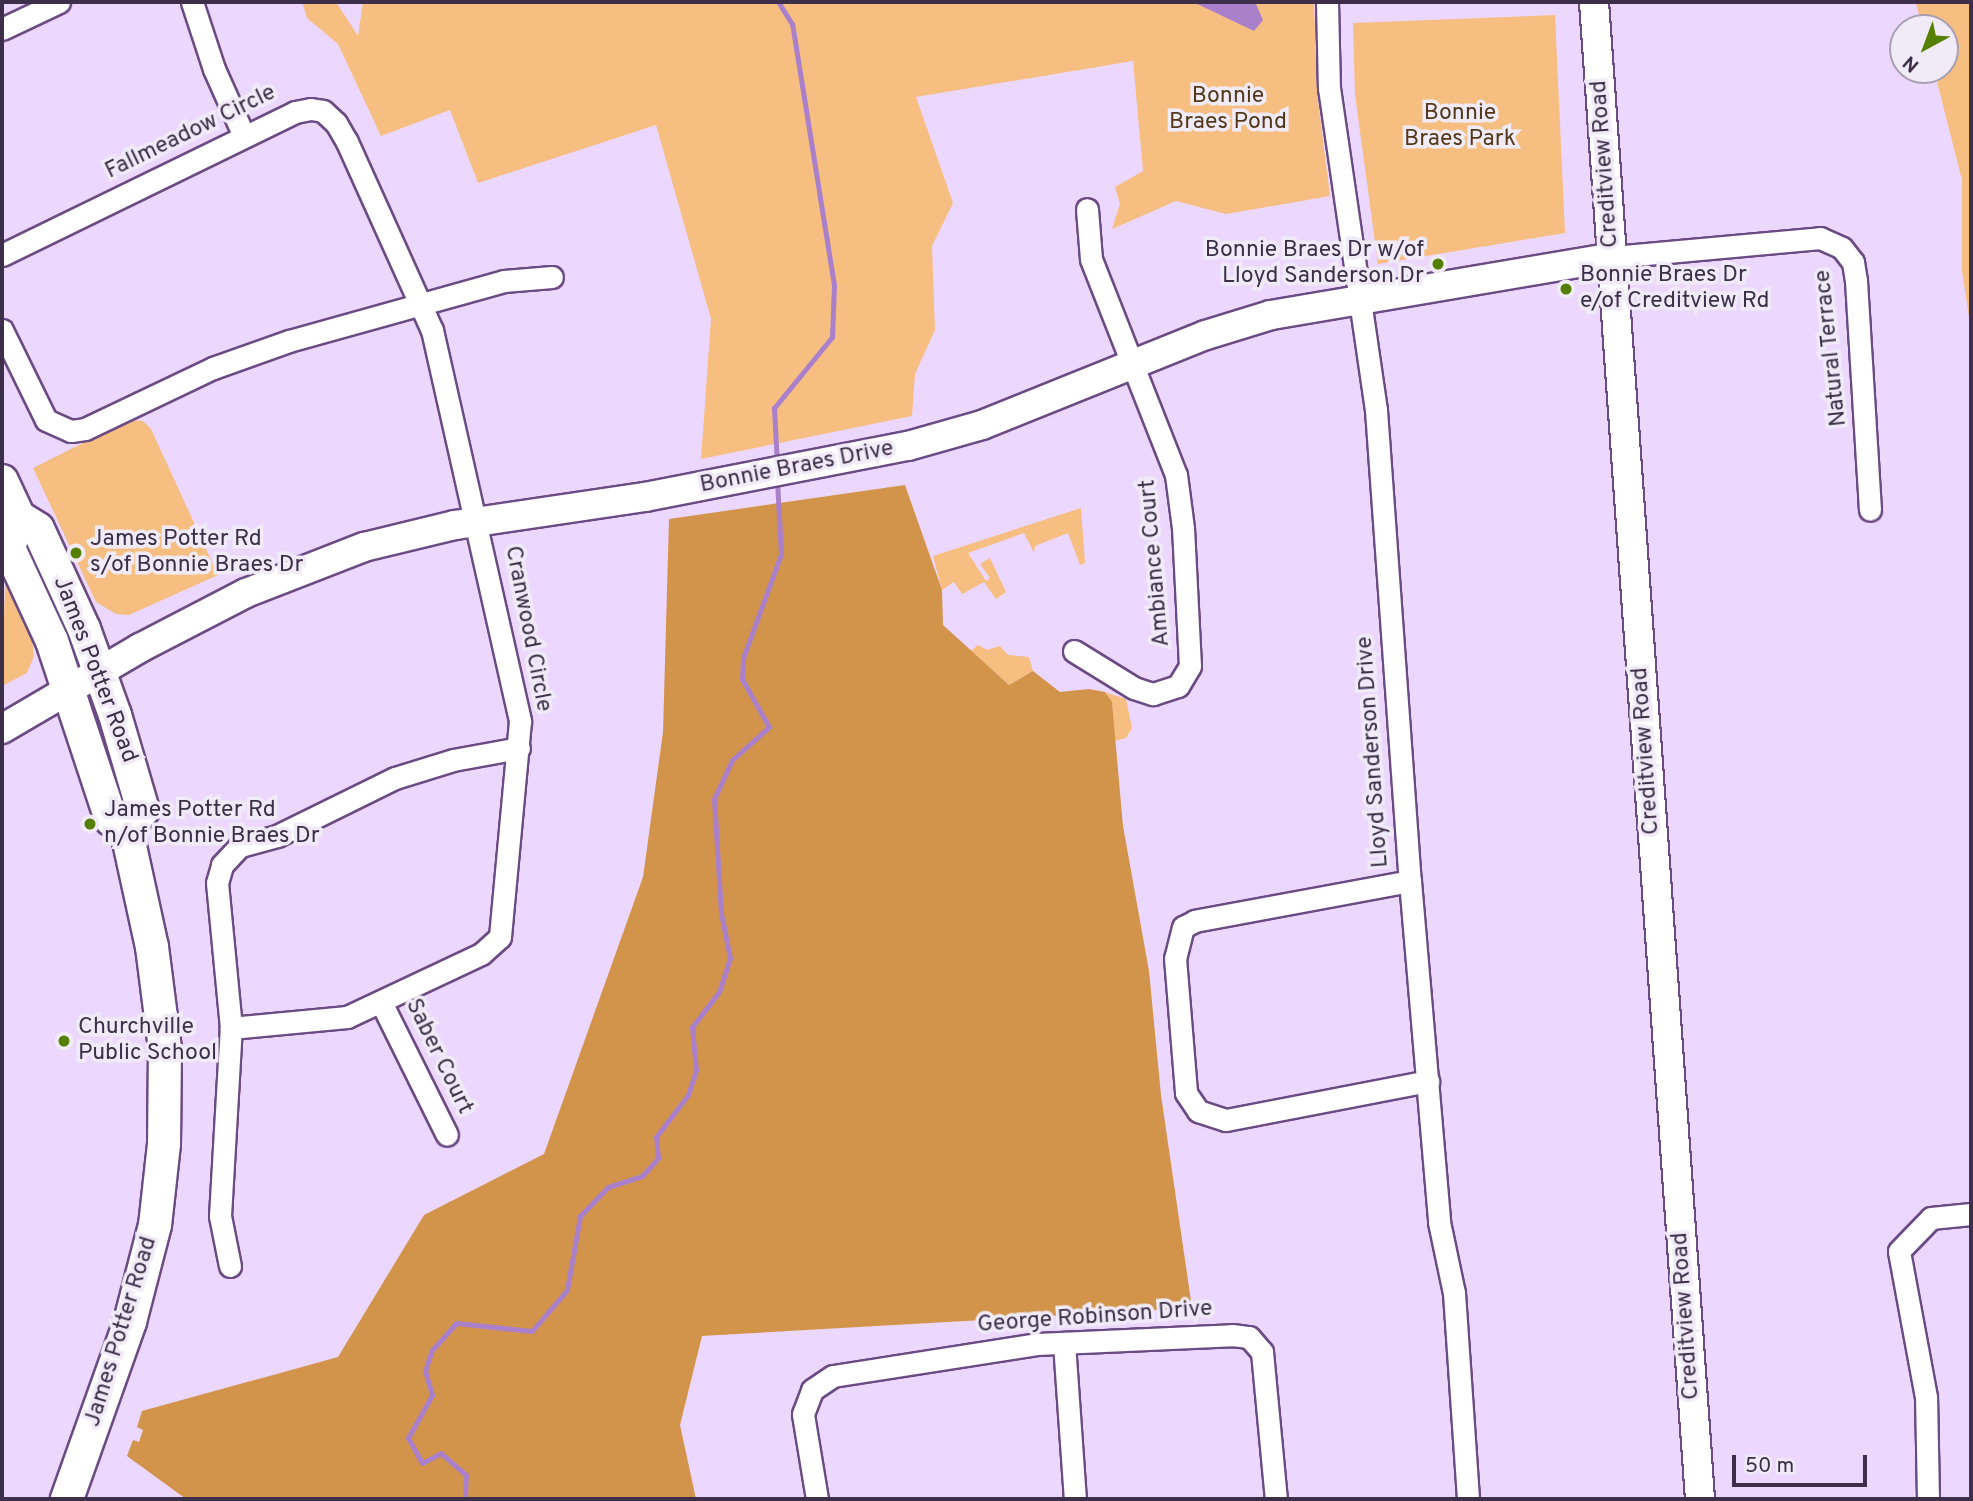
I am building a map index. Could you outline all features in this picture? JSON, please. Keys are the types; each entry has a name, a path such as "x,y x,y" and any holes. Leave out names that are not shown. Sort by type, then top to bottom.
{"main road":[{"name":"James Potter Road","path":"2,481 19,517 38,529 100,672 143,810 126,828"},
{"name":"James Potter Road","path":"19,517 9,548 70,690 111,819 126,828 152,947 160,1011 164,1144 155,1225 130,1322 67,1499"}],"street":[{"path":"2,29 59,2"},
{"path":"192,2 214,69 244,136"},
{"name":"Lloyd Sanderson Drive","path":"1326,2 1329,88 1357,298 1375,400 1410,881 1439,1222 1454,1293 1468,1499"},
{"name":"Creditview Road","path":"1594,2 1700,1499"},
{"name":"Fallmeadow Circle","path":"2,256 244,136 311,109 323,111 336,123 432,330 478,521"},
{"name":"Ambiance Court","path":"1074,651 1134,688 1153,694 1178,687 1190,666 1183,528 1176,475 1091,259 1087,209"},
{"name":"Natural Terrace","path":"1613,257 1820,237 1842,248 1853,262 1856,281 1870,510"},
{"name":"Bonnie Braes Drive","path":"2,729 246,593 364,547 478,521 645,497 908,446 982,425 1233,326 1357,298 1613,257"},
{"path":"2,330 46,419 71,431 85,429 252,353 503,281 552,277"},
{"name":"Cranwood Circle","path":"231,1028 336,1019 381,1002 481,954 500,937 519,748 518,699 478,521"},
{"path":"230,1266 220,1216 231,1028 217,883 230,854 395,778 519,748"},
{"path":"1410,881 1195,921 1183,927 1175,958 1186,1093 1198,1111 1226,1120 1428,1081"},
{"name":"Saber Court","path":"381,1002 447,1135"},
{"path":"1928,1499 1924,1385 1899,1251 1931,1218 1971,1214"},
{"name":"George Robinson Drive","path":"817,1499 803,1414 812,1390 822,1381 967,1354 1064,1343 1249,1337 1262,1352 1268,1377 1276,1499"},
{"path":"1064,1343 1074,1499"}],"green space":[{"name":"Bonnie Braes Pond","path":"302,2 336,2 358,36 363,2 1314,2 1317,93 1330,196 1226,214 1176,201 1112,229 1120,204 1115,187 1143,171 1133,61 916,97 953,203 932,246 935,330 915,374 912,416 701,459 711,319 656,125 478,183 450,110 381,136 338,44 307,18"},
{"path":"1971,2 1971,330 1962,271 1962,180 1938,84 1959,84 1959,14 1919,14 1916,4"},
{"name":"Bonnie Braes Park","path":"1555,15 1565,233 1378,264 1355,95 1353,23"},
{"path":"129,420 143,421 151,429 218,575 129,615 116,614 96,602 33,468"},
{"path":"1081,508 1085,563 1080,565 1068,533 1035,546 1034,553 1024,533 968,553 986,581 990,578 980,564 990,558 1006,592 996,599 984,582 962,594 954,582 942,590 933,556"},
{"path":"5,583 32,641 34,656 27,673 2,686"},
{"path":"978,645 987,650 1000,646 1008,655 1029,657 1033,671 1009,685 971,651"},
{"path":"1105,692 1126,699 1132,728 1126,738 1115,741 1112,703"}],"shaded area":[{"path":"1193,2 1255,2 1263,20 1254,31"},
{"path":"905,485 942,590 943,625 1009,685 1033,671 1060,692 1089,689 1105,692 1112,702 1123,826 1149,971 1161,1095 1192,1308 702,1336 680,1425 696,1499 186,1499 127,1456 133,1440 139,1442 143,1430 137,1427 142,1411 338,1357 424,1215 544,1154 643,877 663,732 669,519"}],"waterway":[{"path":"777,464 774,408 832,337 834,285 792,24 778,2"},
{"path":"465,1499 466,1475 441,1453 422,1463 408,1438 432,1395 425,1371 432,1350 456,1323 532,1331 567,1290 580,1216 608,1187 642,1176 658,1158 656,1137 688,1095 696,1070 692,1027 719,992 730,958 721,913 714,799 732,760 769,727 742,679 743,658 781,554 777,481"}],"place":[{"name":"Bonnie Braes Dr w/of Lloyd Sanderson Dr","path":"1438,264"},
{"name":"Bonnie Braes Dr e/of Creditview Rd","path":"1566,289"},
{"name":"James Potter Rd s/of Bonnie Braes Dr","path":"76,553"},
{"name":"James Potter Rd n/of Bonnie Braes Dr","path":"90,824"},
{"name":"Churchville Public School","path":"64,1041"}]}
